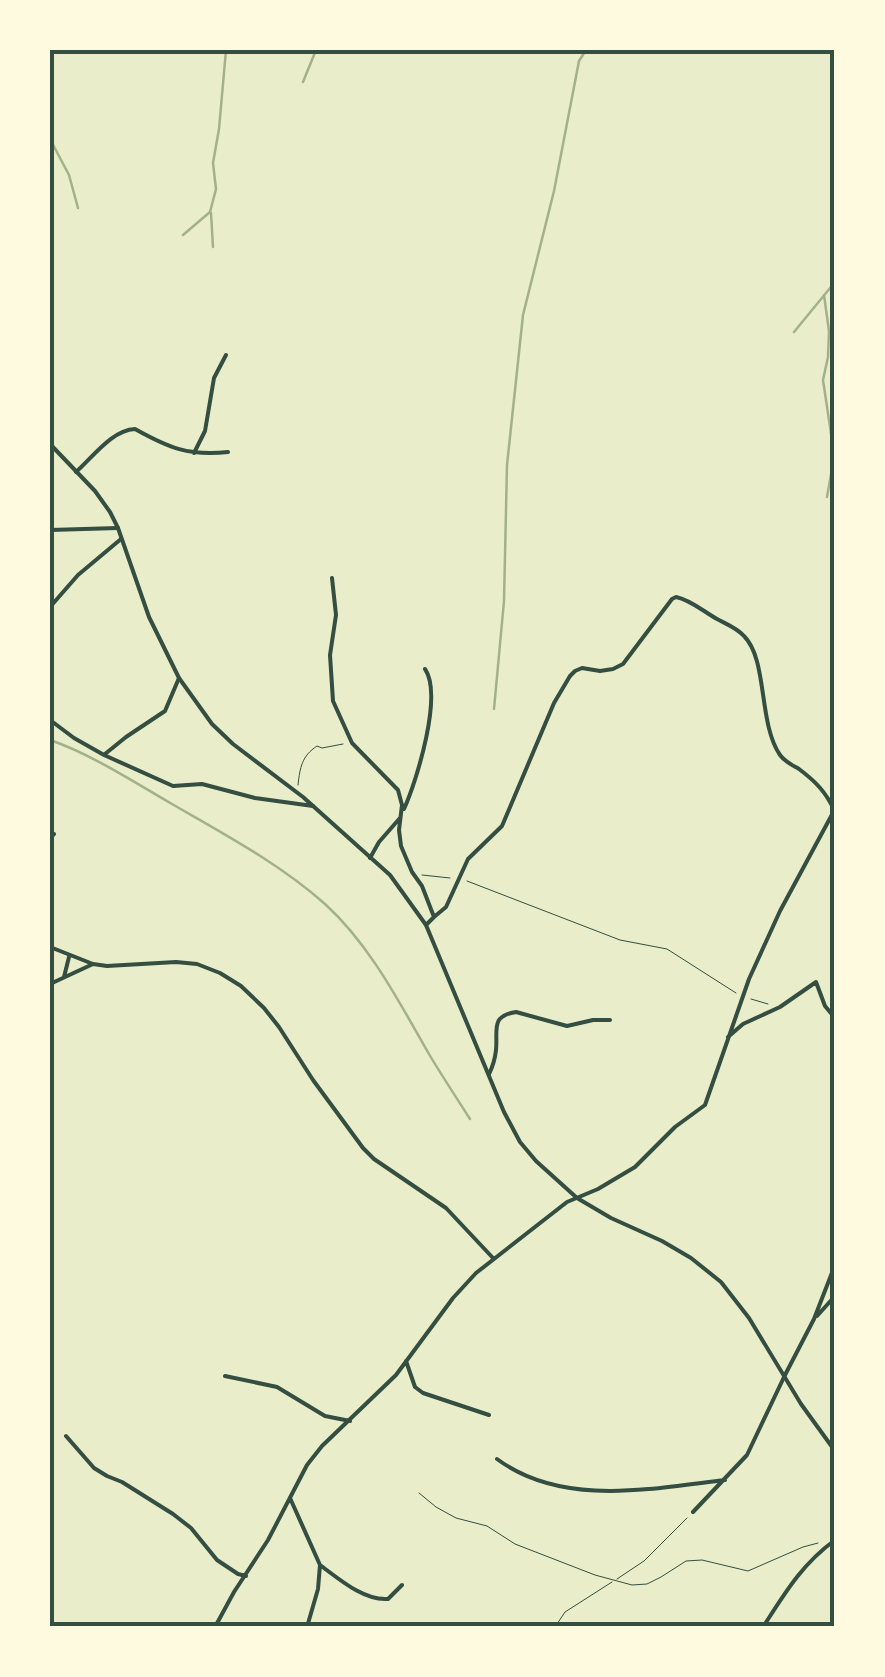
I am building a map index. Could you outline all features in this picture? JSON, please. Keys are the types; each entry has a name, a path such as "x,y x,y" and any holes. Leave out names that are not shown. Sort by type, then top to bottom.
{"street":[{"path":"194,454 205,431 214,378 226,355"},
{"path":"76,472 128,428 174,450 194,454 228,452"},
{"path":"50,445 110,512 149,617 179,678 212,724 314,806 390,875 426,925 520,1142 536,1162 577,1198 692,1258 721,1282 750,1318 801,1404 835,1451"},
{"path":"50,530 118,528"},
{"path":"50,607 78,575 121,539"},
{"path":"332,578 336,615 331,647 332,686 338,716 352,743 398,790 402,805 398,830 401,846 434,917"},
{"path":"215,1627 307,1466 322,1446 379,1394 453,1298 493,1258 566,1202 635,1167 705,1105 741,996 780,911 835,810 817,783 777,750 763,706 756,659 743,634 676,597 623,664 600,671 582,668 570,676 554,703 502,826 468,860 446,907 426,925"},
{"path":"370,858 401,816 416,776 432,690 430,676 424,669"},
{"path":"104,755 165,712 179,678"},
{"path":"50,720 104,755 173,786 202,784 255,798 314,806"},
{"path":"50,947 107,966 197,964 241,986 280,1027 363,1148 446,1208 493,1258"},
{"path":"64,977 70,956"},
{"path":"50,984 92,964"},
{"path":"726,1038 816,982 825,1006 835,1018"},
{"path":"489,1074 495,1062 498,1021 509,1012 567,1026 610,1020"},
{"path":"693,1512 748,1455 814,1319 835,1265"},
{"path":"814,1319 835,1296"},
{"path":"406,1361 415,1387 423,1393 488,1415"},
{"path":"225,1376 277,1387 325,1416 350,1421"},
{"path":"66,1436 94,1468 173,1514 217,1560 246,1576"},
{"path":"497,1459 526,1476 580,1490 640,1489 725,1480"},
{"path":"290,1498 320,1565 318,1589 306,1627"},
{"path":"762,1627 792,1581 835,1540"},
{"path":"320,1565 376,1599 394,1596 402,1585"}],"path":[{"path":"298,784 302,762 314,747 352,743"},
{"path":"412,872 502,893 620,940 667,949 741,996 780,1007"},
{"path":"419,1493 436,1508 488,1526 515,1544 632,1585 647,1584 686,1561 702,1560 748,1572 817,1543"},
{"path":"546,1627 557,1624 564,1612 644,1561 693,1512"}],"waterway":[{"path":"183,235 210,212 216,189 213,163 226,50"},
{"path":"303,82 316,50"},
{"path":"494,709 504,601 507,465 523,315 554,191 579,61 586,50"},
{"path":"50,139 69,175 78,208"},
{"path":"211,213 213,247"},
{"path":"794,332 835,282"},
{"path":"824,295 829,331 823,380 832,440 827,497"},
{"path":"50,740 112,769 231,838 325,904 370,956 470,1119"}]}
